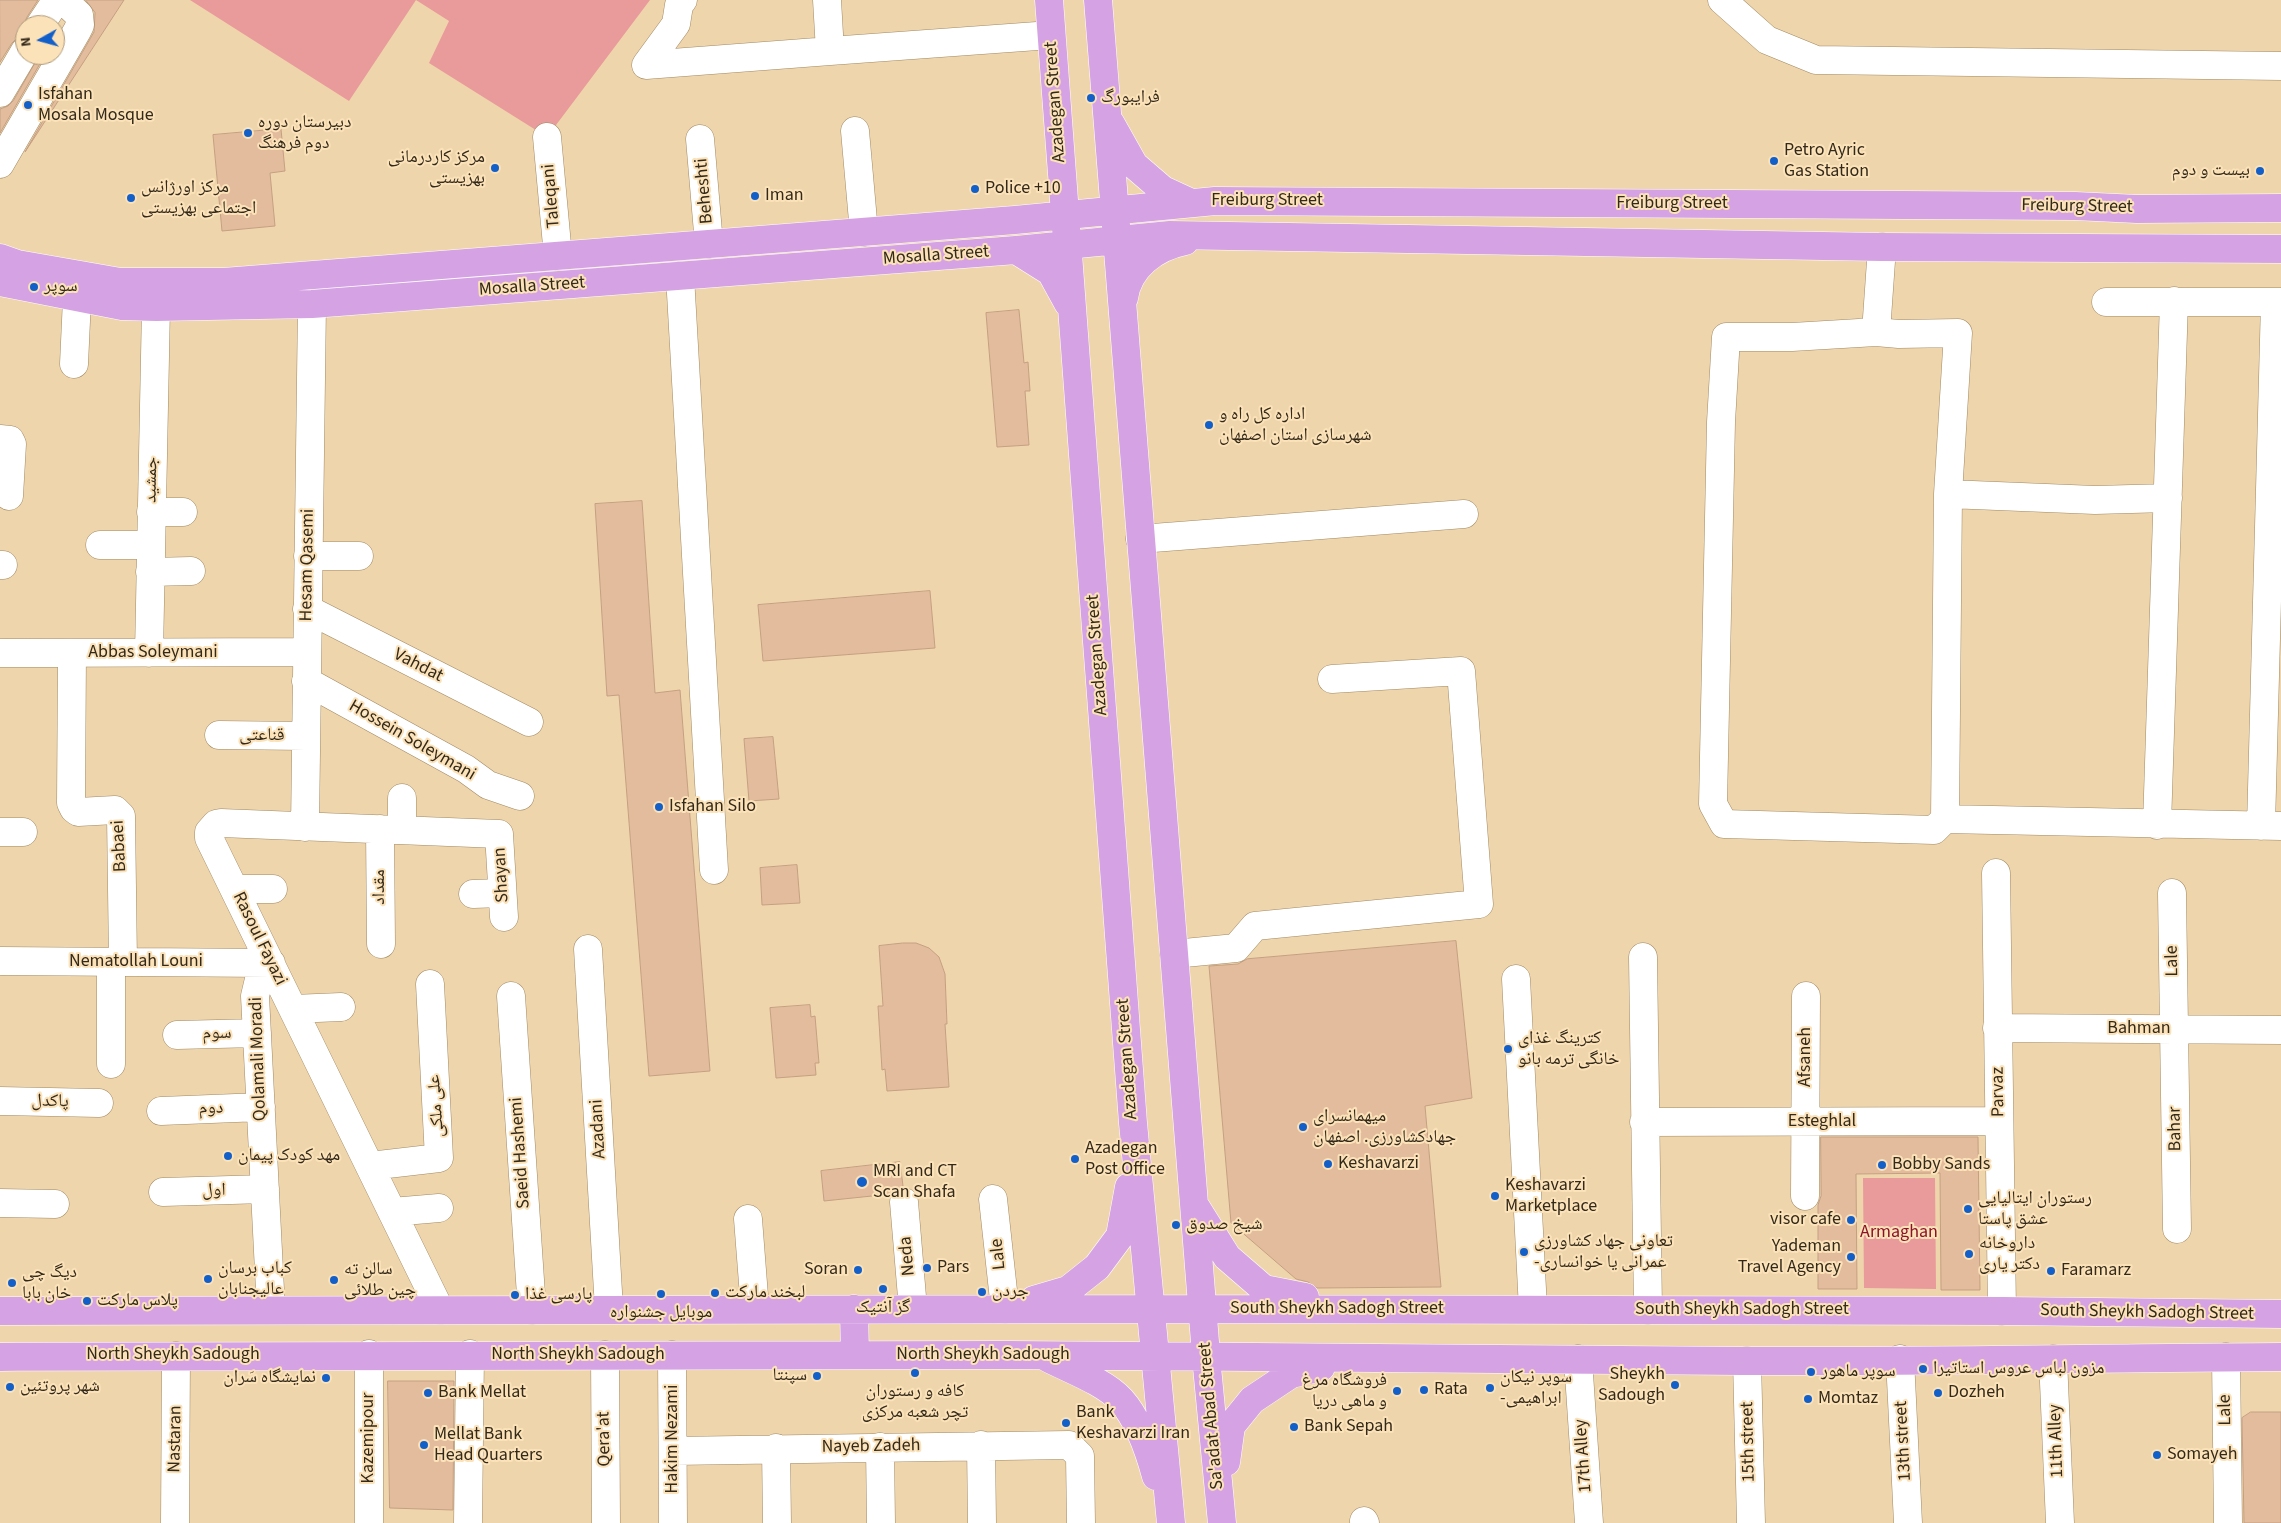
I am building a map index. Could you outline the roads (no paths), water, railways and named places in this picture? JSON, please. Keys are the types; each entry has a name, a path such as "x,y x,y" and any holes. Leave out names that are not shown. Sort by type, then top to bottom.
{"main road":[{"name":"Azadegan Street","path":"1049,0 1063,216 1072,309 1133,1123 1151,1310"},
{"path":"1098,0 1203,1309"},
{"path":"1107,119 1134,164 1164,190 1188,202"},
{"path":"1015,220 1046,193 1058,139"},
{"name":"Freiburg Street","path":"1063,216 1114,209 1215,200 2075,206 2138,209 2281,208"},
{"path":"2070,247 2083,240 2087,233 2086,217 2075,206"},
{"path":"2138,209 2128,220 2127,228 2128,235 2138,246"},
{"name":"Mosalla Street","path":"0,258 17,264 120,282 224,282 1063,216"},
{"name":"Freiburg Street","path":"1066,245 1170,235 1882,247 2138,246 2281,248"},
{"path":"1122,309 1126,286 1135,268 1159,250 1182,242 1226,236"},
{"name":"Mosalla Street","path":"0,282 77,299 122,306 312,304 1066,245"},
{"path":"677,247 680,276"},
{"path":"1016,250 1051,272 1072,309"},
{"path":"1005,1309 1068,1290 1097,1267 1120,1236 1129,1195 1133,1123"},
{"path":"1195,1206 1227,1257 1264,1289 1360,1309"},
{"path":"0,1312 609,1309 1151,1310 1170,1523"},
{"path":"854,1309 856,1355"},
{"name":"Sa'adat Abad Street","path":"1203,1309 1222,1519"},
{"name":"South Sheykh Sadogh Street","path":"1151,1310 2002,1311 2281,1314"},
{"name":"North Sheykh Sadough","path":"0,1357 470,1354 1206,1357"},
{"path":"1006,1355 1046,1357 1107,1389 1121,1400 1148,1448 1170,1523"},
{"path":"1206,1357 1351,1360 1578,1359 1747,1361 2281,1357"},
{"path":"1222,1519 1231,1426 1252,1400 1291,1374 1351,1360"}],"street":[{"path":"683,0 676,24 646,65 1051,35"},
{"path":"827,0 830,51"},
{"path":"1722,0 1767,40 1816,60 2281,66"},
{"path":"47,15 56,1 65,2 79,15 80,25 65,52"},
{"path":"0,94 17,65"},
{"path":"0,164 57,65"},
{"path":"855,130 864,232"},
{"name":"Taleqani","path":"547,136 558,256"},
{"name":"Beheshti","path":"700,139 710,244"},
{"path":"1876,332 1882,247"},
{"path":"680,276 714,870"},
{"path":"74,364 77,299"},
{"path":"2157,825 2174,301"},
{"path":"1945,819 2271,826 2278,302 2106,302"},
{"name":"Hesam Qasemi","path":"305,827 312,304"},
{"name":"جمشید","path":"148,653 156,307"},
{"path":"1876,332 1899,334 1958,333 1948,494 1945,819 1934,830 1724,824 1714,804 1721,422 1726,337 1792,337 1876,332"},
{"path":"0,438 10,440 12,444 9,496"},
{"path":"1948,494 2095,500 2168,498"},
{"path":"151,512 183,512"},
{"path":"1140,539 1464,514"},
{"path":"100,545 151,545"},
{"path":"308,556 359,556"},
{"path":"150,572 192,572"},
{"name":"Vahdat","path":"307,609 529,722"},
{"name":"Abbas Soleymani","path":"0,653 306,652"},
{"name":"Babaei","path":"72,653 71,803 78,812 115,810 121,816 117,962"},
{"path":"1174,954 1236,948 1254,926 1479,904 1461,671 1332,679"},
{"name":"Hossein Soleymani","path":"306,681 466,769 488,785 520,796"},
{"name":"قناعتی","path":"219,735 306,736"},
{"name":"مقداد","path":"381,944 391,830 402,798"},
{"name":"Rasoul Fayazi","path":"440,1310 210,838 209,832 212,827 221,823 499,834"},
{"name":"Shayan","path":"473,894 503,905 499,834"},
{"name":"Parvaz","path":"1996,873 2002,1311"},
{"path":"235,889 273,890"},
{"name":"Lale","path":"2172,893 2174,1030"},
{"name":"Azadani","path":"588,949 609,1309"},
{"path":"1643,957 1648,1310"},
{"name":"Nematollah Louni","path":"0,961 271,963"},
{"path":"111,1064 117,962"},
{"name":"Qolamali Moradi","path":"271,963 260,975 255,996 271,1310"},
{"path":"1516,979 1533,1310"},
{"name":"علی ملکی","path":"370,1166 439,1158 430,984"},
{"name":"Saeid Hashemi","path":"511,996 532,1310"},
{"name":"Afsaneh","path":"1805,1196 1806,996"},
{"path":"293,1009 340,1007"},
{"name":"Bahman","path":"1997,1028 2281,1030"},
{"name":"Bahar","path":"2174,1030 2177,1229"},
{"name":"سوم","path":"177,1035 257,1033"},
{"name":"پاکدل","path":"0,1101 99,1103"},
{"name":"دوم","path":"161,1111 261,1107"},
{"name":"Esteghlal","path":"1644,1122 1806,1120 1999,1121"},
{"name":"اول","path":"163,1192 265,1190"},
{"name":"Lale","path":"993,1199 1005,1309"},
{"name":"Neda","path":"904,1202 913,1309"},
{"path":"0,1203 55,1204"},
{"path":"392,1212 439,1208"},
{"path":"748,1219 755,1309"},
{"name":"Kazemipour","path":"369,1354 369,1523"},
{"path":"468,1523 470,1354"},
{"name":"Qera'at","path":"604,1355 606,1523"},
{"name":"Hakim Nezami","path":"672,1355 674,1523"},
{"name":"Nastaran","path":"175,1523 176,1356"},
{"name":"Lale","path":"2226,1357 2228,1523"},
{"name":"17th Alley","path":"1578,1359 1589,1523"},
{"name":"13th street","path":"1900,1359 1908,1523"},
{"name":"11th Alley","path":"2053,1359 2060,1523"},
{"name":"15th street","path":"1747,1361 1751,1523"},
{"path":"981,1445 982,1523"},
{"name":"Nayeb Zadeh","path":"673,1451 1069,1445 1080,1456 1081,1523"},
{"path":"880,1447 881,1523"},
{"path":"776,1448 777,1523"}],"place":[{"name":"فرایبورگ","path":"1091,98"},
{"name":"Isfahan Mosala Mosque","path":"28,105"},
{"name":"دبیرستان دوره دوم فرهنگ","path":"248,133"},
{"name":"Petro Ayric Gas Station","path":"1774,161"},
{"name":"مرکز کاردرمانی بهزیستی","path":"495,168"},
{"name":"بیست و دوم","path":"2260,171"},
{"name":"Police +10","path":"975,189"},
{"name":"Iman","path":"755,196"},
{"name":"مرکز اورژانس اجتماعی بهزیستی","path":"131,198"},
{"name":"سوپر","path":"34,287"},
{"name":"اداره کل راه و شهرسازی استان اصفهان","path":"1209,425"},
{"name":"Isfahan Silo","path":"659,807"},
{"name":"کترینگ غذای خانگی ترمه بانو","path":"1508,1049"},
{"name":"میهمانسرای جهادکشاورزی. اصفهان","path":"1303,1127"},
{"name":"مهد کودک پیمان","path":"228,1156"},
{"name":"Azadegan Post Office","path":"1075,1159"},
{"name":"Keshavarzi","path":"1328,1164"},
{"name":"Bobby Sands","path":"1882,1165"},
{"name":"MRI and CT Scan Shafa","path":"862,1182"},
{"name":"Keshavarzi Marketplace","path":"1495,1196"},
{"name":"رستوران ایتالیایی عشق پاستا","path":"1968,1209"},
{"name":"visor cafe","path":"1851,1220"},
{"name":"شیخ صدوق","path":"1176,1225"},
{"name":"تعاونی جهاد کشاورزی -عمرانی یا خوانساری","path":"1524,1252"},
{"name":"داروخانه دکتر یاری","path":"1969,1254"},
{"name":"Yademan Travel Agency","path":"1851,1257"},
{"name":"Pars","path":"927,1268"},
{"name":"Soran","path":"858,1270"},
{"name":"Faramarz","path":"2051,1271"},
{"name":"کباب برسان عالیجنابان","path":"208,1279"},
{"name":"سالن ته چین طلائی","path":"334,1280"},
{"name":"دیگ چی خان بابا","path":"12,1283"},
{"name":"گز آنتیک","path":"883,1289"},
{"name":"جردن","path":"982,1292"},
{"name":"لبخند مارکت","path":"715,1293"},
{"name":"موبایل جشنواره","path":"661,1294"},
{"name":"پارسی غذا","path":"515,1295"},
{"name":"پلاس مارکت","path":"87,1301"},
{"name":"مزون لباس عروس استاتیرا","path":"1923,1369"},
{"name":"سوپر ماهور","path":"1811,1372"},
{"name":"کافه و رستوران تچر شعبه مرکزی","path":"915,1373"},
{"name":"سپنتا","path":"817,1376"},
{"name":"نمایشگاه سَران","path":"326,1378"},
{"name":"Sheykh Sadough","path":"1675,1385"},
{"name":"شهر پروتئین","path":"10,1387"},
{"name":"سوپر نیکان -ابراهیمی","path":"1490,1388"},
{"name":"Rata","path":"1424,1390"},
{"name":"فروشگاه مرغ و ماهی دریا","path":"1397,1391"},
{"name":"Bank Mellat","path":"428,1393"},
{"name":"Dozheh","path":"1938,1393"},
{"name":"Momtaz","path":"1808,1399"},
{"name":"Bank Keshavarzi Iran","path":"1066,1423"},
{"name":"Bank Sepah","path":"1294,1427"},
{"name":"Mellat Bank Head Quarters","path":"424,1445"},
{"name":"Somayeh","path":"2157,1455"}],"park label":[{"name":"Armaghan","path":"1899,1233"}]}
